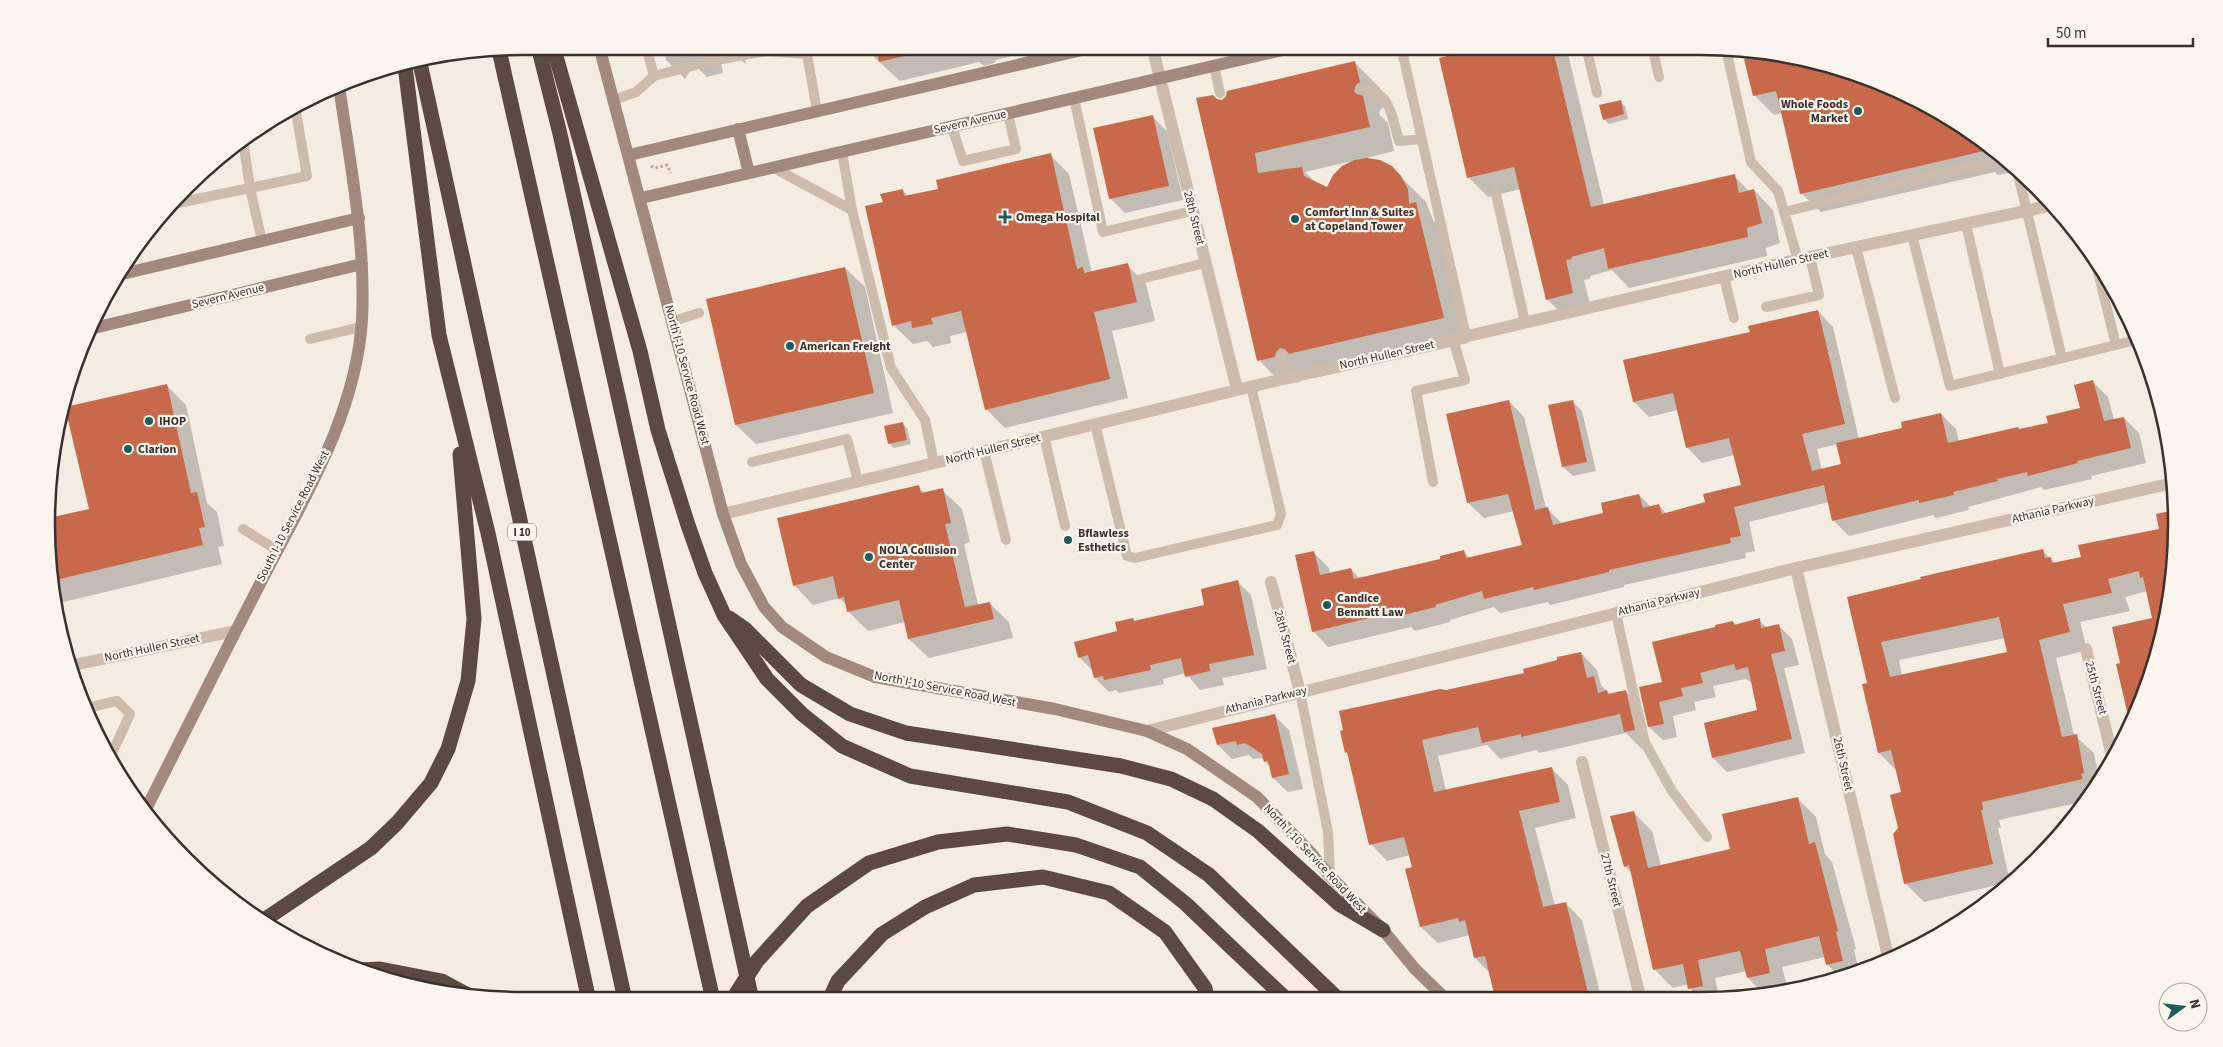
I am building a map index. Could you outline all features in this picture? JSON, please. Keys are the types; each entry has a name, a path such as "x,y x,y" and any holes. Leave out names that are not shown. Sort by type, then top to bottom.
{"highway":[{"path":"540,55 567,163 750,992"},
{"path":"557,55 640,351 658,430 688,525 724,615 767,679 802,714 842,746 910,776 1068,802 1147,833 1209,875 1331,992"},
{"path":"500,56 711,992"},
{"name":"I 10","path":"421,67 624,992"},
{"path":"406,70 438,335 488,534 587,992"},
{"path":"269,917 371,848 397,823 431,783 448,749 468,681 474,619 456,412"},
{"path":"724,615 745,629 801,685 850,714 906,733 1121,766 1170,779 1213,798 1258,831 1339,904 1383,930"},
{"path":"737,992 758,961 807,906 869,863 938,842 1008,834 1076,845 1140,867 1186,904 1279,992"},
{"path":"833,992 838,981 882,934 925,906 974,885 1043,877 1109,893 1165,932 1205,988 1206,992"},
{"path":"380,969 442,981 452,986"}],"street":[{"name":"North I-10 Service Road West","path":"602,55 723,514 741,564 764,607 782,627 826,657 875,677 1054,709 1147,731 1187,749 1257,797 1383,930 1415,969 1439,992"},
{"path":"629,155 1060,55"},
{"name":"28th Street","path":"1154,55 1237,389"},
{"name":"Severn Avenue","path":"641,198 1261,55"},
{"name":"South I-10 Service Road West","path":"148,804 322,464 352,384 361,327 362,264 359,218 340,93"},
{"path":"738,129 749,173"},
{"name":"North Hullen Street","path":"723,514 1237,389 1525,322 1856,247 2045,207"},
{"path":"128,273 359,218"},
{"name":"Severn Avenue","path":"98,327 362,264"},
{"name":"Athania Parkway","path":"1147,731 1796,568 2166,485"},
{"name":"26th Street","path":"1796,568 1887,952"},
{"name":"28th Street","path":"1271,582 1300,692"},
{"name":"North Hullen Street","path":"77,664 236,631"},
{"name":"25th Street","path":"2086,649 2110,748"},
{"name":"27th Street","path":"1582,762 1639,992"}],"lane":[{"path":"648,55 654,76"},
{"path":"614,100 636,92 654,76 737,55"},
{"path":"807,55 817,111"},
{"path":"1403,55 1466,336"},
{"path":"1588,55 1597,93"},
{"path":"1654,55 1659,76"},
{"path":"1728,56 1751,162 1778,191 1784,212 1819,295 1766,307"},
{"path":"1214,66 1220,93"},
{"path":"1361,89 1376,90 1388,103 1399,140 1422,139"},
{"path":"1074,98 1103,232 1192,211"},
{"path":"183,202 306,176 296,114"},
{"path":"952,127 963,161 1016,149 1008,114"},
{"path":"244,148 250,188 262,241"},
{"path":"842,152 852,210 891,368 925,420 934,463"},
{"path":"1784,212 1995,160"},
{"path":"774,168 852,210"},
{"path":"2020,182 2062,358"},
{"path":"1495,190 1525,322"},
{"path":"1966,224 2000,374"},
{"path":"1912,235 1950,386 2131,341"},
{"path":"1856,247 1895,398"},
{"path":"1141,279 1205,263"},
{"path":"1724,277 1734,318"},
{"path":"2100,281 2116,345"},
{"path":"673,321 699,313"},
{"path":"310,339 361,327"},
{"path":"1433,482 1416,391 1465,380 1453,339"},
{"path":"1282,355 1287,378"},
{"path":"1095,424 1127,556 1135,558 1277,525 1281,514 1251,386"},
{"path":"1044,436 1065,526"},
{"path":"752,462 847,439 858,481"},
{"path":"984,450 1006,540"},
{"path":"243,529 277,550"},
{"path":"1616,613 1644,741 1672,791 1707,837"},
{"path":"1300,692 1328,832 1330,876"},
{"path":"93,707 117,701 130,714 114,750"}],"path":[{"path":"650,163 652,168 667,165 671,173"}],"building":[{"path":"878,55 908,55 879,62"},
{"path":"1452,55 1554,55 1591,207 1735,174 1739,193 1754,189 1762,223 1747,228 1748,237 1608,269 1604,248 1571,257 1572,259 1566,260 1573,293 1546,300 1514,167 1467,178 1439,58"},
{"name":"Whole Foods Market","path":"1744,59 1761,59 1821,71 1879,91 1907,103 1934,118 1984,151 1800,194 1776,91 1753,96"},
{"path":"1355,61 1360,82 1356,85 1354,91 1363,96 1370,127 1255,153 1258,173 1302,167 1304,176 1327,187 1333,175 1342,166 1354,160 1367,158 1380,160 1392,166 1401,176 1408,189 1409,204 1416,202 1444,318 1289,354 1285,349 1280,348 1276,352 1275,357 1257,361 1196,98 1213,95 1217,99 1222,100 1226,96 1227,91"},
{"path":"1621,100 1624,114 1603,120 1599,105"},
{"path":"1153,115 1169,186 1109,199 1093,128"},
{"path":"1051,153 1077,269 1083,267 1084,273 1128,263 1137,302 1094,312 1110,379 985,410 961,311 931,318 933,324 912,328 911,321 892,326 865,206 883,202 880,194 903,189 904,196 938,189 936,180"},
{"name":"American Freight","path":"845,267 874,393 735,425 706,299"},
{"path":"1818,310 1845,424 1802,434 1812,471 1841,464 1836,443 1902,428 1901,422 1941,413 1948,443 2018,427 2019,429 2048,423 2046,416 2080,408 2074,385 2093,380 2104,421 2124,417 2131,448 2077,461 2078,463 2028,476 2027,472 1997,479 1998,481 1953,492 1954,495 1919,503 1919,500 1832,521 1824,485 1734,507 1741,536 1730,538 1731,543 1609,570 1609,572 1534,590 1533,587 1484,599 1482,591 1435,605 1436,607 1399,616 1398,611 1312,632 1295,555 1314,551 1320,575 1351,568 1354,579 1440,559 1440,556 1464,550 1466,558 1522,545 1508,494 1467,503 1446,414 1509,400 1535,510 1548,507 1553,525 1603,513 1601,503 1639,494 1643,508 1659,504 1662,514 1705,502 1703,494 1741,485 1729,438 1686,448 1673,393 1633,402 1623,360 1750,332 1748,326"},
{"name":"Clarion","path":"167,384 191,493 197,492 205,527 199,528 203,545 58,579 55,517 89,509 67,417 70,406"},
{"path":"1573,400 1587,462 1562,467 1548,405"},
{"path":"903,422 907,440 888,444 884,426"},
{"name":"NOLA Collision Center","path":"919,485 921,493 943,488 951,523 945,524 965,607 990,602 994,619 908,639 899,600 847,612 844,597 838,599 833,576 793,586 777,518"},
{"path":"2168,512 2167,554 2159,615 2143,674 2128,713 2116,664 2120,663 2112,627 2152,618 2143,577 2140,578 2139,571 2108,579 2112,593 2063,604 2070,632 2039,640 2062,737 2077,734 2084,773 2081,774 2083,779 1982,802 1983,810 1981,810 1993,864 1904,884 1893,834 1898,828 1890,795 1901,792 1891,750 1878,753 1862,684 1867,683 1847,597 1921,579 1920,577 2043,549 2045,558 2051,557 2052,563 2081,557 2078,545 2159,529 2156,514","holes":["1999,617 2007,652 1890,677 1881,642"]},
{"path":"1238,580 1254,655 1209,664 1210,671 1185,677 1181,658 1150,665 1151,670 1104,680 1103,676 1094,678 1088,655 1078,658 1074,642 1117,631 1115,622 1133,618 1134,621 1204,605 1201,589"},
{"path":"1760,618 1761,628 1779,624 1785,651 1771,654 1792,739 1712,758 1704,723 1757,710 1748,667 1736,670 1734,664 1700,673 1703,683 1681,688 1683,696 1659,702 1664,724 1648,727 1639,687 1662,682 1652,642 1733,621 1734,625"},
{"path":"1581,652 1587,678 1594,676 1598,693 1607,690 1608,694 1626,690 1635,730 1624,732 1620,714 1521,737 1521,734 1482,743 1478,727 1422,740 1434,792 1552,767 1560,802 1519,811 1543,907 1566,902 1588,992 1494,992 1485,956 1474,958 1465,920 1459,922 1458,918 1420,927 1405,869 1412,867 1404,837 1369,845 1347,752 1345,753 1340,731 1343,730 1339,711 1524,673 1523,669 1557,660 1557,657"},
{"path":"1275,714 1289,774 1272,778 1268,761 1264,762 1262,754 1245,743 1237,745 1236,741 1217,745 1212,728"},
{"path":"1798,797 1809,844 1815,842 1838,931 1836,932 1843,961 1826,965 1819,936 1765,949 1770,973 1747,978 1740,951 1698,960 1703,986 1688,989 1683,964 1653,970 1629,865 1624,867 1610,816 1634,811 1648,868 1730,849 1722,814"}],"place":[{"name":"Whole Foods Market","path":"1858,111"},
{"name":"Omega Hospital","path":"1005,217"},
{"name":"Comfort Inn & Suites at Copeland Tower","path":"1295,219"},
{"name":"American Freight","path":"790,346"},
{"name":"IHOP","path":"149,421"},
{"name":"Clarion","path":"128,449"},
{"name":"Bflawless Esthetics","path":"1068,540"},
{"name":"NOLA Collision Center","path":"869,557"},
{"name":"Candice Bennatt Law","path":"1327,605"}]}
